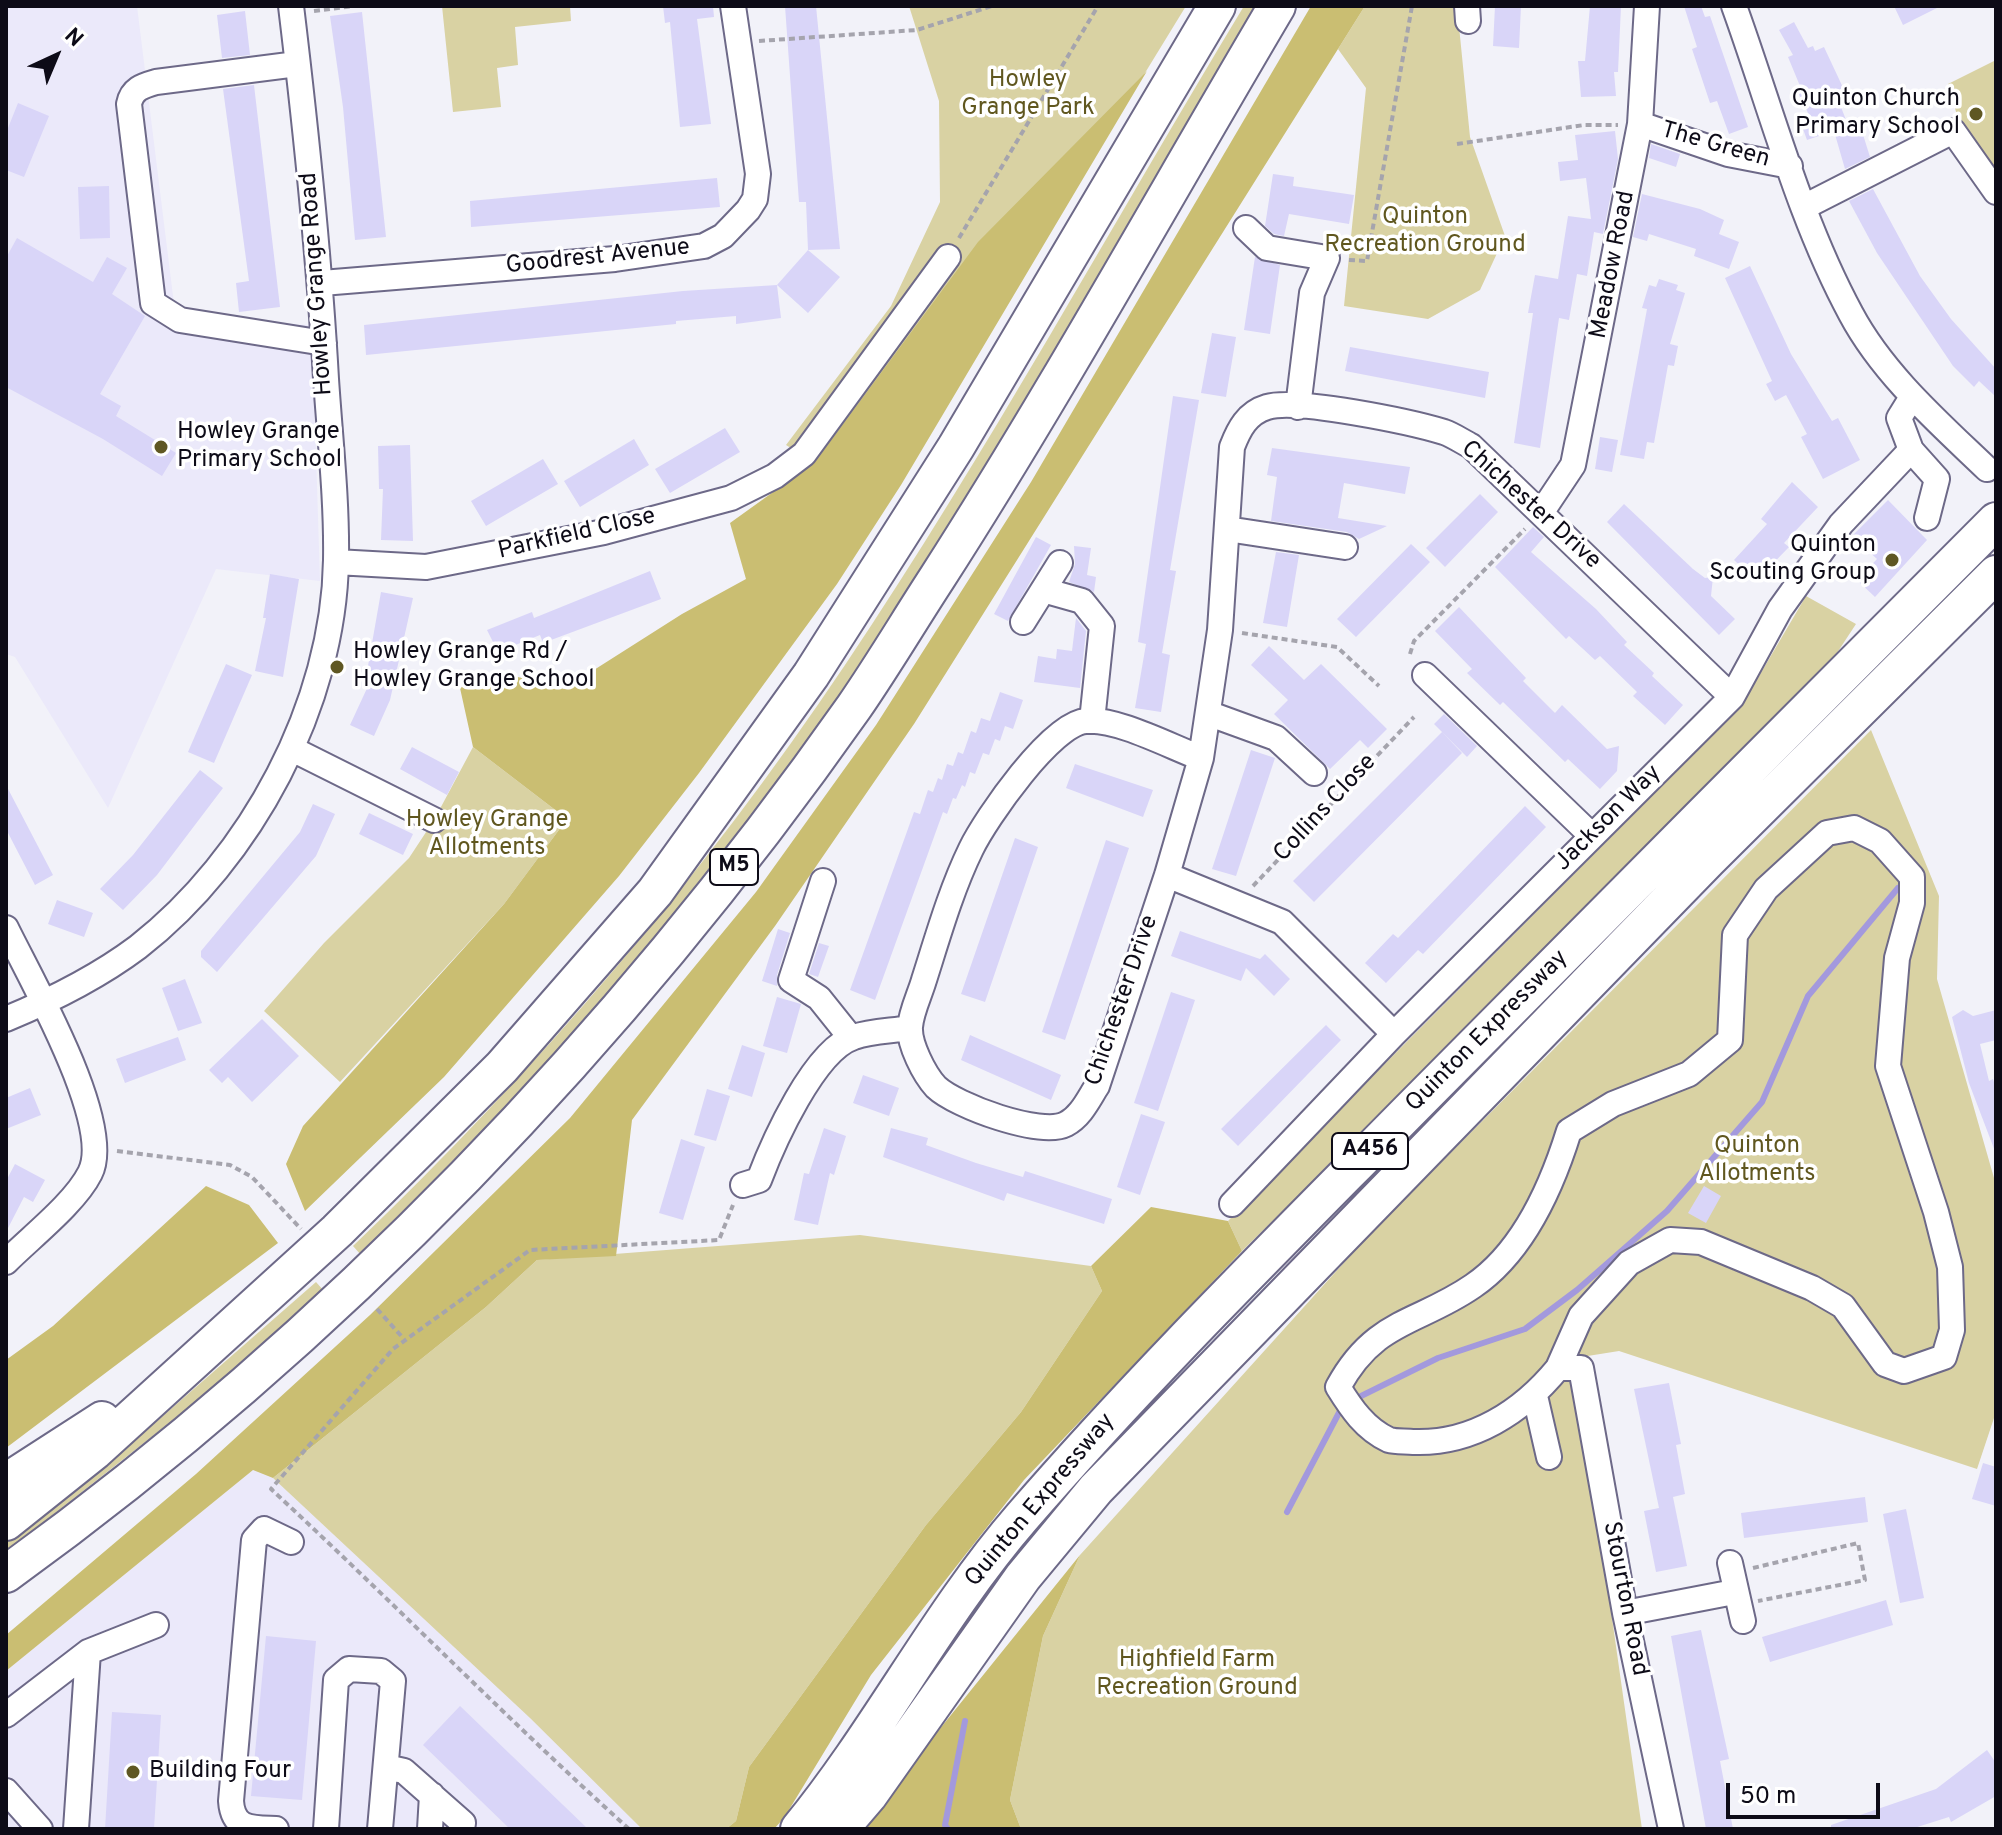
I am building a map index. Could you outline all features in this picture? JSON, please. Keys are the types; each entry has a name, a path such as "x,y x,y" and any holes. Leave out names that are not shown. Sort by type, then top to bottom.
{"highway":[{"name":"M5","path":"6,1522 95,1451 209,1352 337,1231 502,1067 655,892 820,662 956,447 1217,6"},
{"name":"M5","path":"6,1574 120,1492 376,1266 541,1097 706,905 855,705 1002,477 1277,6"},
{"name":"Quinton Expressway","path":"799,1829 859,1751 894,1692 1017,1522 1128,1399 1674,842 1996,521"},
{"name":"Quinton Expressway","path":"840,1829 869,1795 1023,1577 1096,1489 1686,882 1996,574"},
{"path":"6,1482 209,1352"},
{"path":"6,1602 120,1492"}],"street":[{"name":"Goodrest Avenue","path":"322,283 615,259 704,246 723,236 755,199 758,174 733,6"},
{"name":"Meadow Road","path":"1541,513 1573,465 1640,124 1647,6"},
{"path":"1743,9 1804,207 1851,315 1912,397 1987,469"},
{"name":"Howley Grange Road","path":"6,1019 42,1004 113,964 169,919 226,858 262,804 292,749 318,679 336,562 322,283 291,10"},
{"path":"297,64 156,82 140,87 130,95 129,104 153,303 180,320 324,343"},
{"name":"The Green","path":"1640,124 1728,154 1790,166"},
{"path":"1804,207 1953,131 1996,192"},
{"path":"1246,228 1267,248 1327,258 1312,293 1298,407"},
{"name":"Parkfield Close","path":"336,562 426,567 604,532 731,498 775,476 804,454 948,257"},
{"path":"1912,397 1899,418 1911,450 1937,479 1927,518"},
{"name":"Chichester Drive","path":"909,1028 921,1064 937,1088 973,1108 1036,1128 1065,1125 1081,1112 1097,1086 1167,875 1201,758 1210,714 1220,630 1232,447 1242,422 1267,407 1298,407 1446,433 1471,446 1732,697"},
{"name":"Jackson Way","path":"1232,1204 1394,1034 1732,697 1780,609 1841,524 1911,450"},
{"path":"1227,529 1345,547"},
{"path":"1023,622 1060,563"},
{"path":"1043,590 1082,601 1102,626 1092,721"},
{"path":"1425,675 1592,836"},
{"path":"1210,714 1276,738 1314,773"},
{"path":"743,1185 759,1180 783,1119 827,1058 851,1038 909,1028 946,912 972,847 1032,760 1064,728 1092,721 1107,723 1201,758"},
{"path":"292,749 434,820"},
{"path":"1854,828 1880,841 1912,877 1912,903 1897,958 1888,1066 1936,1212 1950,1267 1952,1330 1944,1357 1904,1371 1885,1364 1843,1306 1812,1288 1701,1242 1670,1240 1629,1263 1581,1316 1569,1368 1498,1422 1440,1443 1390,1441 1356,1417 1338,1387 1352,1362 1386,1329 1474,1286 1492,1268 1528,1226 1556,1171 1569,1131 1613,1104 1689,1074 1730,1040 1735,935 1766,889 1827,833 1854,828"},
{"path":"1167,875 1282,922 1394,1034"},
{"path":"823,881 791,980 819,998 851,1038"},
{"path":"6,928 75,1070 93,1124 94,1151 92,1169 83,1185 6,1262"},
{"name":"Stourton Road","path":"1569,1368 1671,1829"},
{"path":"1535,1396 1549,1457"},
{"path":"276,1829 240,1825 235,1820 231,1801 254,1540 264,1529 291,1542"},
{"path":"1625,1613 1735,1591"},
{"path":"6,1715 88,1652 156,1625"},
{"path":"76,1829 88,1652"},
{"path":"326,1829 336,1680 343,1670 381,1671 393,1681 380,1829"},
{"path":"386,1767 404,1771 463,1823 462,1829"},
{"path":"6,1791 40,1829"},
{"path":"430,1829 432,1795"}],"path":[{"path":"291,10 353,6"},
{"path":"738,42 917,30 992,6"},
{"path":"948,257 1098,6"},
{"path":"1327,258 1367,261 1412,6"},
{"path":"1457,144 1584,125 1640,124"},
{"path":"1410,654 1414,641 1541,513"},
{"path":"1220,630 1337,647 1379,686"},
{"name":"Collins Close","path":"1238,902 1414,717"},
{"path":"94,1151 137,1152 230,1165 252,1177 301,1229"},
{"path":"629,1829 538,1747 391,1600 271,1489 404,1339 530,1250 719,1240 743,1185"},
{"path":"377,1309 404,1339"},
{"path":"1858,1543 1865,1580 1735,1591 1858,1543"}],"shaded area":[{"name":"Howley Grange Primary School","path":"7,6 137,6 175,312 242,323 312,325 320,581 216,569 108,808 15,657 6,654"},
{"path":"1311,6 1365,6 914,724 775,926 632,1120 616,1256 537,1260 486,1307 273,1478 253,1470 6,1671 6,1635 196,1474 370,1315 570,1118 756,892 876,725 1031,482"},
{"path":"1147,71 901,485 837,584 699,773 619,876 444,1077 305,1211 286,1164 303,1126 504,904 567,819 473,747 460,688 495,671 564,689 682,614 746,579 730,523 815,462 978,242"},
{"path":"206,1186 249,1205 278,1243 6,1448 6,1360 53,1326"},
{"path":"1151,1207 1228,1221 1242,1251 1024,1480 871,1675 784,1818 774,1829 726,1829 736,1821 749,1767 926,1525 1021,1412 1102,1291 1091,1266"},
{"path":"253,1470 273,1478 530,1718 642,1829 6,1829 6,1671"},
{"path":"1080,1555 1043,1636 1010,1800 1021,1829 859,1829"}],"green space":[{"path":"442,6 570,6 571,21 515,27 518,65 497,68 501,107 453,112"},
{"name":"Howley Grange Park","path":"909,6 1186,6 1061,210 836,476 786,445 891,306 940,202 939,101"},
{"path":"1244,6 1257,6 1009,428 906,594 798,754 622,978 495,1119 361,1255 353,1246 487,1111 615,969 676,895 791,743 898,585 949,503"},
{"name":"Quinton Recreation Ground","path":"1365,6 1457,6 1470,137 1505,236 1480,290 1428,319 1344,306 1366,88 1338,49"},
{"name":"Quinton Church Primary School","path":"1996,60 1996,180 1965,143 1948,84"},
{"path":"1806,596 1856,624 1812,691 1242,1251 1228,1221 1645,803 1752,688"},
{"name":"Quinton Allotments","path":"1871,730 1939,896 1937,979 1996,1185 1996,1412 1977,1469 1619,1351 1575,1358 1642,1829 1021,1829 1010,1800 1043,1636 1080,1555 1368,1236"},
{"name":"Howley Grange Allotments","path":"473,747 567,819 504,904 340,1082 264,1011 324,943 409,858 434,820"},
{"path":"860,1235 1091,1266 1102,1291 1021,1412 926,1525 749,1767 736,1821 726,1829 642,1829 530,1718 273,1478 486,1307 537,1260"},
{"path":"316,1282 324,1291 221,1382 6,1552 6,1540 148,1429"}],"building":[{"path":"663,6 713,6 714,17 697,19 711,124 680,127 670,22 665,23"},
{"path":"785,6 816,6 840,249 808,250 806,202 799,202"},
{"path":"1495,6 1521,6 1519,48 1493,46"},
{"path":"1590,6 1621,6 1618,72 1614,72 1616,96 1581,97 1578,61 1585,61"},
{"path":"1684,6 1701,6 1705,17 1710,16 1748,127 1729,134 1717,101 1710,103 1692,49 1697,47"},
{"path":"1894,6 1941,6 1903,25"},
{"path":"245,11 250,55 222,58 217,15"},
{"path":"362,12 386,237 355,240 343,107 330,16"},
{"path":"1794,22 1808,48 1813,46 1815,51 1824,47 1846,94 1838,99 1849,128 1860,125 1870,157 1845,169 1834,131 1807,140 1799,118 1809,115 1796,88 1800,86 1788,57 1793,55 1779,30"},
{"path":"254,85 280,307 239,312 236,283 249,281 223,89"},
{"path":"18,103 49,116 24,177 6,170 6,133"},
{"path":"1615,131 1618,159 1603,234 1594,232 1587,276 1577,274 1569,320 1559,318 1540,448 1514,443 1533,313 1528,313 1535,275 1558,279 1568,216 1591,219 1586,178 1560,181 1558,162 1578,160 1575,135"},
{"path":"1651,144 1680,154 1676,167 1649,158"},
{"path":"1273,174 1294,177 1293,186 1354,195 1349,224 1289,214 1284,236 1274,234 1265,226"},
{"path":"717,178 720,207 471,227 470,201"},
{"path":"109,186 110,238 80,239 78,187"},
{"path":"1873,189 1920,276 1951,319 1996,369 1996,397 1979,381 1974,387 1953,366 1877,253 1849,201"},
{"path":"1642,194 1700,209 1724,220 1719,234 1739,242 1729,269 1694,256 1696,249 1649,234 1647,241 1633,237"},
{"path":"17,238 93,282 107,257 127,268 112,294 145,316 100,394 121,406 116,416 176,453 162,476 103,439 6,387 6,258"},
{"path":"808,250 840,277 808,313 777,285"},
{"path":"1255,257 1280,265 1270,334 1244,330"},
{"path":"1750,266 1791,354 1832,421 1838,418 1860,460 1823,479 1801,437 1807,434 1786,395 1775,401 1766,384 1772,381 1725,278"},
{"path":"1659,279 1678,285 1676,290 1685,293 1670,344 1678,346 1674,366 1668,365 1654,443 1647,442 1644,459 1620,455 1647,309 1642,308 1649,285 1656,287"},
{"path":"777,285 781,318 736,324 736,316 676,321 676,324 366,355 364,325 683,291"},
{"path":"1212,333 1236,337 1226,397 1201,393"},
{"path":"1350,347 1489,372 1485,398 1345,371"},
{"path":"1173,396 1199,400 1170,570 1176,571 1162,653 1170,655 1161,712 1135,708 1146,644 1138,642"},
{"path":"725,428 740,452 670,493 655,469"},
{"path":"1600,437 1618,440 1612,472 1595,469"},
{"path":"634,439 649,465 580,507 564,481"},
{"path":"410,445 413,541 381,540 383,489 379,489 378,446"},
{"path":"1272,448 1410,467 1405,494 1344,483 1338,518 1387,526 1359,539 1347,532 1271,521 1277,477 1267,475"},
{"path":"543,459 558,484 486,526 471,501"},
{"path":"1792,482 1818,507 1784,543 1789,547 1756,581 1734,560 1767,524 1761,519"},
{"path":"1480,494 1498,512 1445,567 1426,548"},
{"path":"1888,500 1927,540 1875,597 1857,580 1877,559 1852,536"},
{"path":"1624,504 1693,569 1705,578 1713,577 1711,596 1735,619 1719,635 1607,522"},
{"path":"1533,527 1544,537 1531,552 1596,609 1627,642 1624,645 1654,673 1652,676 1683,705 1665,725 1633,696 1637,692 1600,656 1595,660 1569,636 1566,639 1495,567"},
{"path":"1036,537 1051,545 1008,621 994,614"},
{"path":"1411,544 1430,562 1356,637 1337,619"},
{"path":"1074,546 1091,548 1087,575 1096,577 1094,592 1069,582 1075,564"},
{"path":"1276,552 1299,555 1287,627 1263,623"},
{"path":"650,571 661,599 543,643 540,635 498,652 487,630 532,612 534,618"},
{"path":"270,574 299,579 283,677 255,671 266,618 263,618"},
{"path":"381,592 413,598 390,700 374,736 350,725 369,684 365,683"},
{"path":"1459,607 1555,713 1562,705 1607,749 1619,746 1617,771 1600,789 1568,759 1565,762 1503,702 1500,705 1467,673 1472,669 1435,631"},
{"path":"1076,618 1086,631 1080,688 1034,682 1038,656 1056,659 1057,649 1072,651"},
{"path":"1269,646 1304,680 1321,664 1387,729 1368,748 1360,740 1330,769 1274,714 1288,700 1251,665"},
{"path":"226,664 252,675 214,763 188,752"},
{"path":"1000,692 1023,700 1013,729 1005,726 1000,741 995,739 989,755 983,753 975,774 970,772 965,787 962,785 956,799 953,798 947,814 943,812 875,1000 850,990 914,812 920,814 928,790 933,792 938,778 942,780 947,764 953,766 958,752 963,754 971,731 976,733 981,718 990,721"},
{"path":"1444,714 1477,746 1467,757 1434,724"},
{"path":"1442,732 1462,753 1314,902 1293,881"},
{"path":"412,747 459,772 447,795 400,769"},
{"path":"1251,750 1275,758 1236,876 1212,869"},
{"path":"1075,764 1153,790 1143,817 1066,788"},
{"path":"200,770 223,788 157,875 123,910 100,889 133,855"},
{"path":"6,785 53,875 35,885 6,829"},
{"path":"313,804 335,814 316,856 217,972 201,957 201,951 300,832"},
{"path":"1525,806 1546,827 1423,954 1418,950 1386,983 1365,963 1393,934 1398,938"},
{"path":"369,813 413,834 403,855 359,834"},
{"path":"1015,838 1038,847 985,1002 961,994"},
{"path":"1106,840 1129,848 1065,1040 1042,1032"},
{"path":"57,900 93,913 84,937 48,924"},
{"path":"778,929 790,933 777,975 777,986 762,981"},
{"path":"1180,931 1260,959 1265,954 1290,979 1274,996 1246,968 1241,981 1171,956"},
{"path":"819,943 829,946 818,977 809,974"},
{"path":"185,979 202,1023 178,1031 162,988"},
{"path":"1171,992 1195,1000 1158,1111 1134,1103"},
{"path":"777,997 801,1004 787,1053 763,1046"},
{"path":"1963,1010 1973,1016 1996,1010 1996,1040 1980,1044 1989,1081 1993,1079 1996,1088 1996,1154 1969,1083 1952,1017"},
{"path":"262,1019 299,1056 252,1102 228,1077 222,1083 209,1070"},
{"path":"1326,1025 1341,1040 1238,1146 1221,1129"},
{"path":"970,1035 1061,1075 1051,1100 961,1060"},
{"path":"178,1037 186,1060 125,1083 116,1059"},
{"path":"742,1045 765,1053 752,1097 728,1089"},
{"path":"863,1075 899,1088 889,1116 853,1103"},
{"path":"30,1088 41,1115 6,1129 6,1098"},
{"path":"707,1089 730,1096 716,1141 694,1135"},
{"path":"1141,1114 1165,1122 1140,1195 1117,1187"},
{"path":"824,1128 846,1136 834,1175 830,1173 818,1225 794,1220 804,1173 809,1174"},
{"path":"891,1128 928,1138 926,1145 976,1163 1023,1177 1025,1171 1112,1199 1104,1224 1007,1193 1004,1201 883,1157"},
{"path":"681,1139 705,1147 683,1220 659,1213"},
{"path":"15,1164 45,1180 33,1202 24,1197 6,1232 6,1181"},
{"path":"1704,1186 1721,1196 1706,1223 1688,1213"},
{"path":"1669,1383 1681,1444 1676,1445 1685,1494 1673,1497 1687,1566 1656,1572 1644,1511 1659,1508 1634,1389"},
{"path":"1983,1463 1996,1467 1996,1506 1972,1499"},
{"path":"1865,1497 1868,1522 1744,1538 1741,1513"},
{"path":"1906,1509 1924,1598 1900,1603 1883,1514"},
{"path":"1886,1600 1893,1625 1770,1662 1762,1637"},
{"path":"1701,1630 1729,1759 1720,1761 1733,1829 1706,1829 1671,1636"},
{"path":"266,1636 316,1641 302,1800 251,1796"},
{"path":"460,1706 588,1829 510,1829 423,1745"},
{"name":"Building Four","path":"112,1712 161,1715 154,1829 105,1829"},
{"path":"1987,1750 1996,1763 1996,1796 1951,1822 1949,1817 1911,1829 1831,1829 1831,1825 1936,1789"}],"waterway":[{"path":"1353,1400 1438,1358 1525,1329 1577,1290 1667,1211 1762,1102 1808,996 1898,888"},
{"path":"1287,1512 1342,1407"},
{"path":"948,1829 945,1825 965,1721"}],"place":[{"name":"Quinton Church Primary School","path":"1976,114"},
{"name":"Howley Grange Primary School","path":"161,447"},
{"name":"Quinton Scouting Group","path":"1892,560"},
{"name":"Howley Grange Rd / Howley Grange School","path":"337,667"},
{"name":"Building Four","path":"133,1772"}],"park label":[{"name":"Highfield Farm Recreation Ground","path":"1197,1675"}]}
